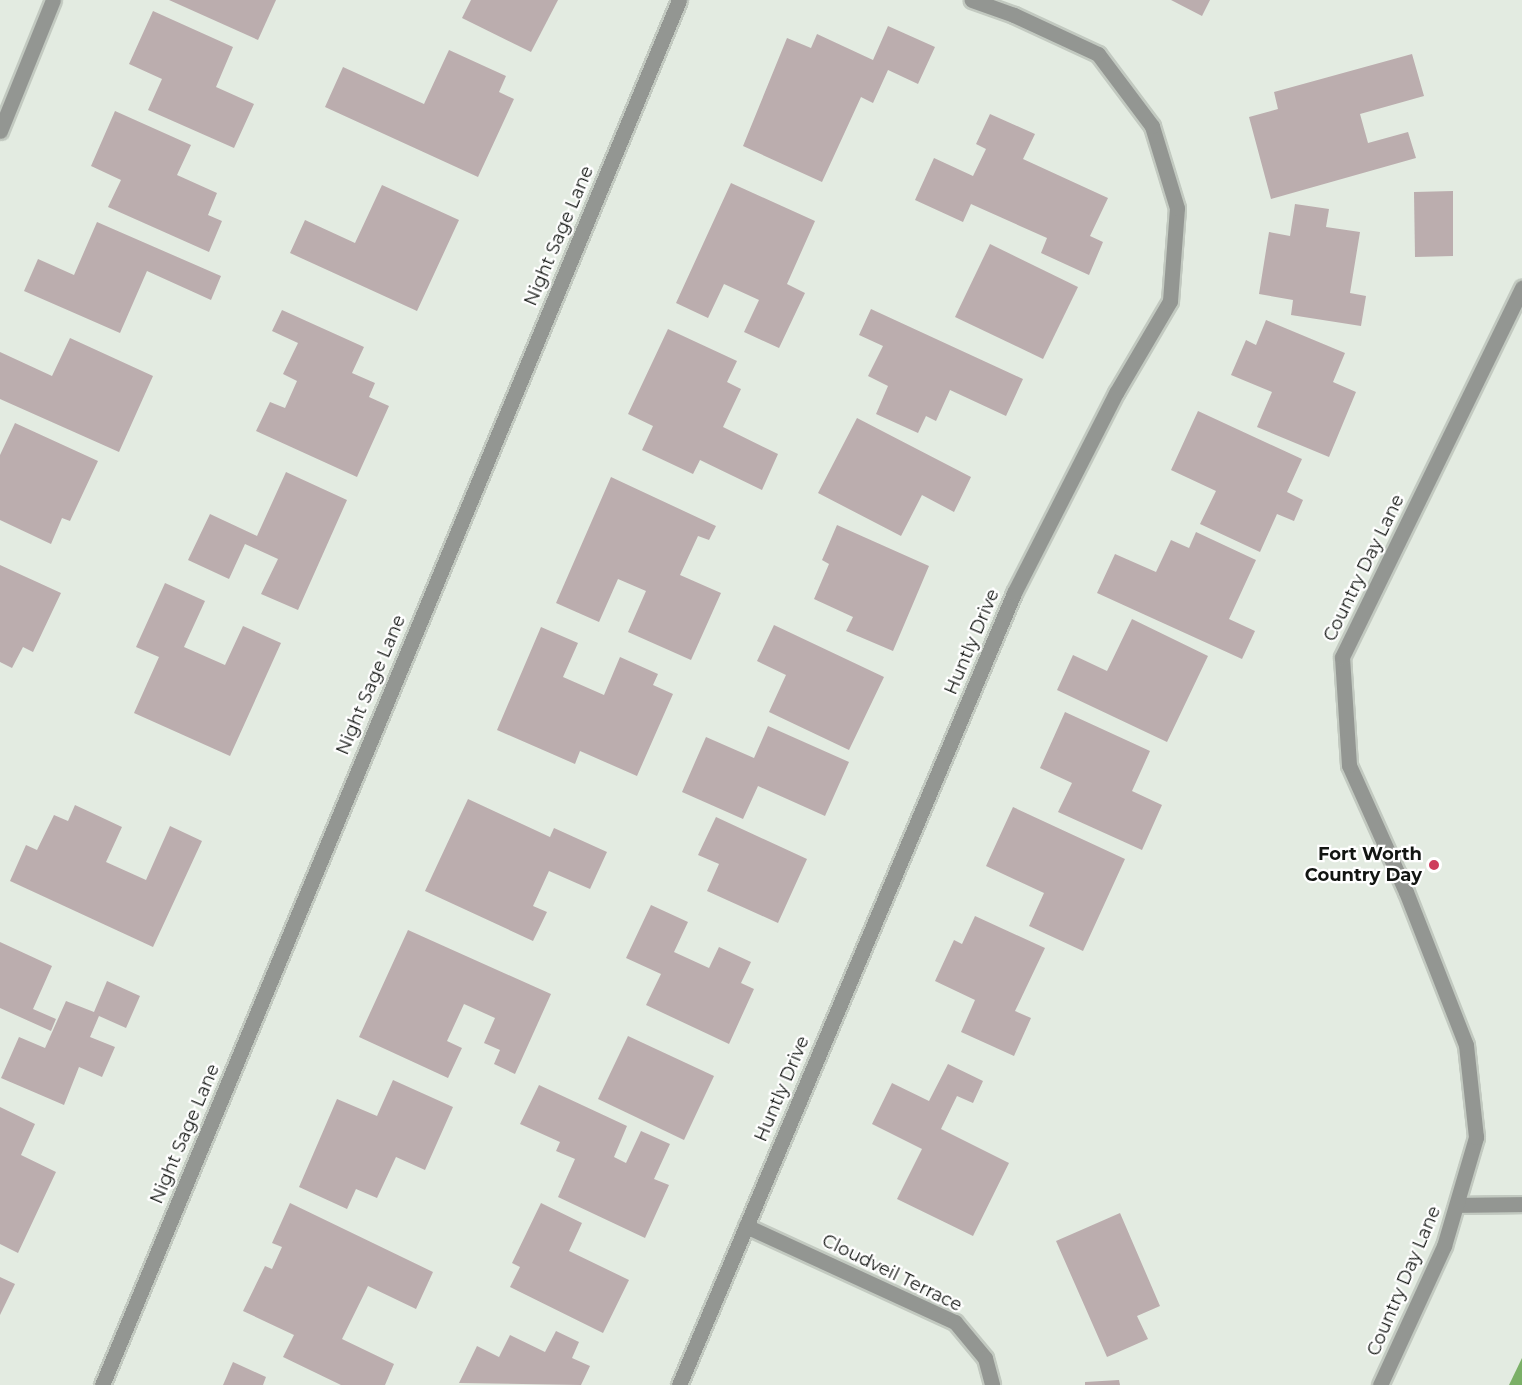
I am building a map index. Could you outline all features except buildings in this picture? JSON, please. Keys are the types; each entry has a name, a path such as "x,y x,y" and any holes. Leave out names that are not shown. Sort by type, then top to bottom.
{"street":[{"path":"0,131 53,0"},
{"name":"Night Sage Lane","path":"102,1385 679,0"},
{"name":"Huntly Drive","path":"679,1385 1014,593 1116,393 1170,301 1177,208 1152,126 1098,54 1014,15 972,0"},
{"name":"Country Day Lane","path":"1380,1385 1440,1256 1458,1205 1476,1137 1466,1045 1406,892 1349,765 1342,657 1522,288"},
{"path":"1458,1205 1522,1204"},
{"name":"Cloudveil Terrace","path":"746,1226 956,1322 985,1358 992,1385"}],"shaded area":[{"path":"1522,1358 1522,1385 1509,1385"}],"place":[{"name":"Fort Worth Country Day","path":"1434,865"}]}
